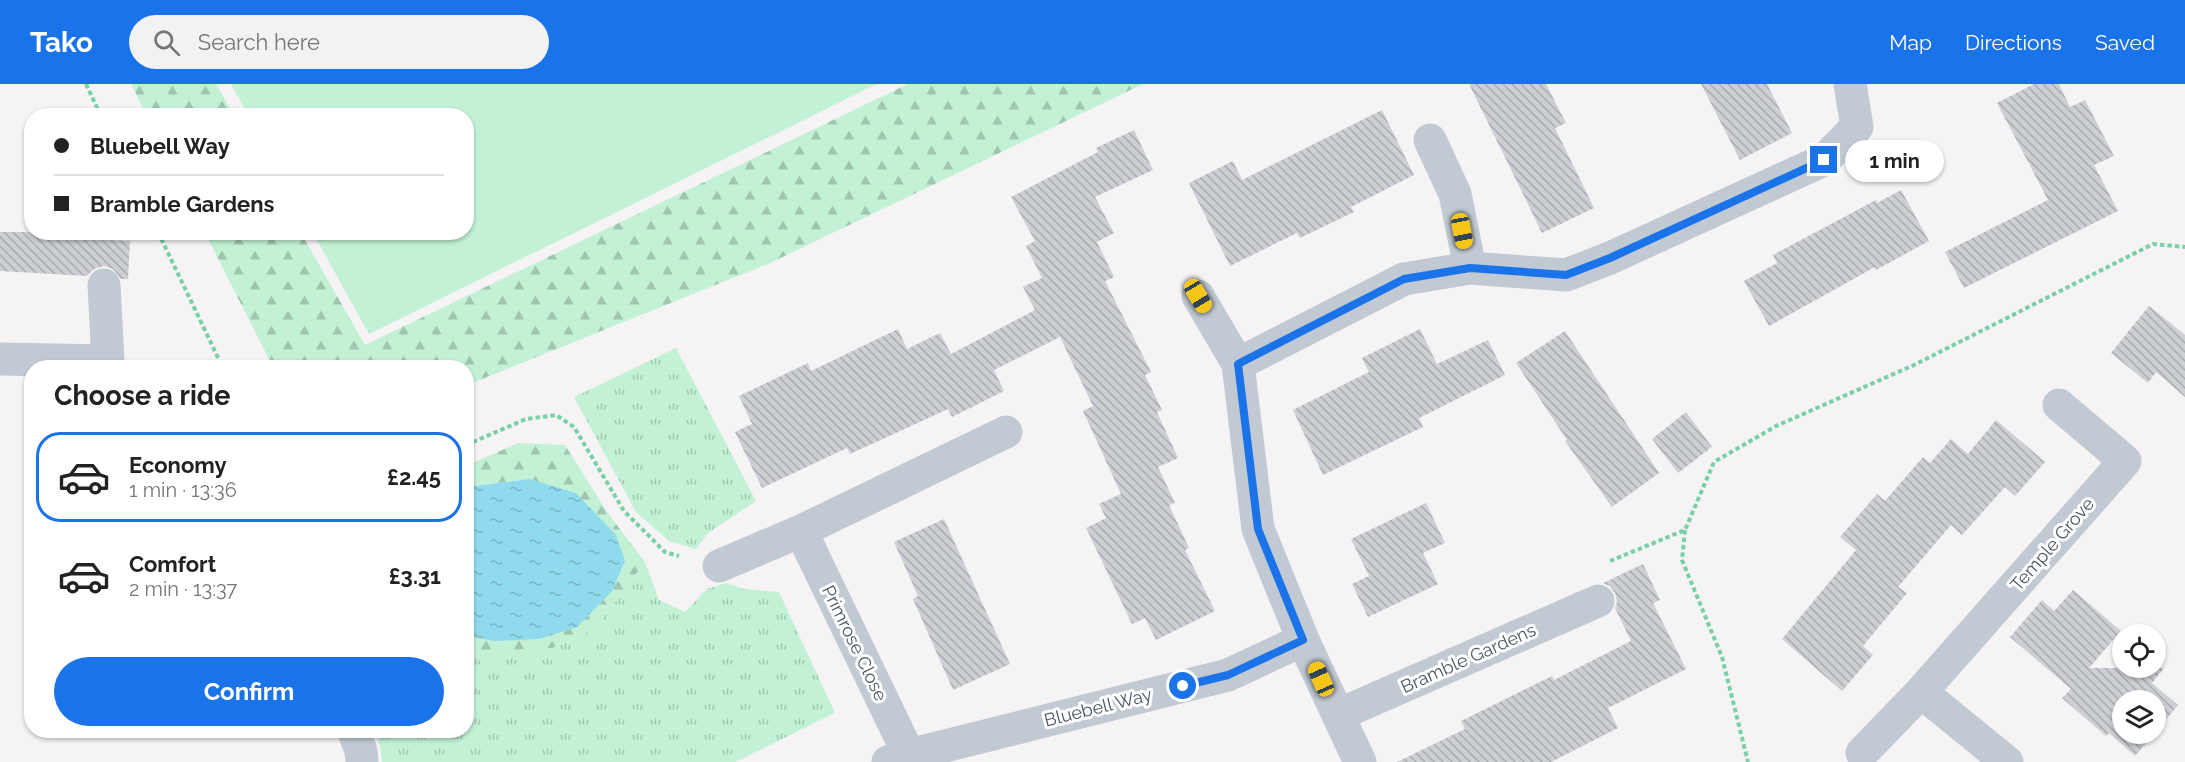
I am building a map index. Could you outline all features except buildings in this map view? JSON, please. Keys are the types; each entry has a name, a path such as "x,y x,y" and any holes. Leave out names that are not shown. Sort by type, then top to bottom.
{"street":[{"path":"1238,364 1404,279 1470,268 1566,275 1610,258 1824,160 1857,127 1850,84"},
{"path":"1430,140 1455,194 1470,268"},
{"path":"104,285 108,360"},
{"path":"1198,296 1238,364 1258,529 1303,640 1360,762"},
{"path":"0,358 72,360"},
{"name":"Temple Grove","path":"1862,753 1921,692 2125,461 2059,405"},
{"path":"719,566 801,531 1006,432"},
{"name":"Primrose Close","path":"801,531 899,758"},
{"name":"Bramble Gardens","path":"1338,715 1598,601"},
{"name":"Bluebell Way","path":"899,758 1228,675 1303,640"},
{"path":"1921,692 2007,762"},
{"path":"356,738 361,750 362,762"}],"path":[{"path":"86,84 97,108"},
{"path":"162,240 219,360"},
{"path":"1748,762 1722,657 1682,560 1685,530 1714,462 1776,426 1914,365 2153,244 2185,247"},
{"path":"474,441 526,418 556,416 574,428 624,511 665,552 719,566"},
{"path":"1607,562 1685,530"}],"green space":[{"path":"131,84 216,84 230,108 143,108"},
{"path":"231,84 877,84 369,334 317,240 474,240 474,108 244,108"},
{"path":"908,84 1143,84 768,264 474,382 474,360 269,360 209,240 305,240 365,345"},
{"path":"676,348 756,501 708,533 696,549 669,541 636,512 574,397"},
{"path":"518,443 565,445 607,512 645,562 595,629 553,648 474,653 474,637 497,640 523,639 577,627 529,479 474,486 474,462"},
{"path":"645,562 659,600 685,612 707,589 726,583 744,589 779,592 835,713 735,762 382,762 377,738 474,738 474,653 553,648 595,629"}],"water":[{"path":"529,479 576,493 616,535 625,561 612,591 577,627 539,639 496,641 474,637 474,486"}],"route":[{"path":"1183,686 1228,675 1303,640 1258,529 1238,364 1404,279 1470,268 1566,275 1610,258 1824,160"}]}
